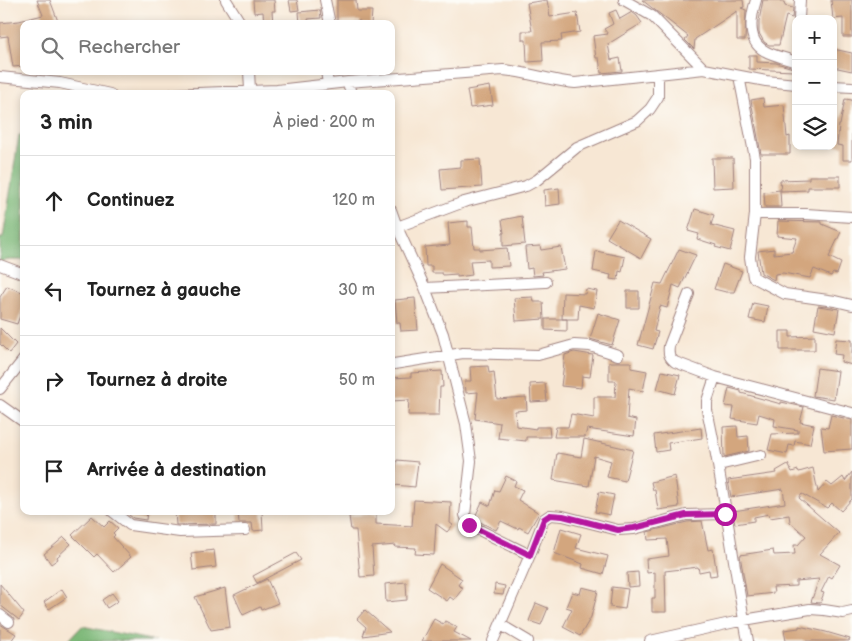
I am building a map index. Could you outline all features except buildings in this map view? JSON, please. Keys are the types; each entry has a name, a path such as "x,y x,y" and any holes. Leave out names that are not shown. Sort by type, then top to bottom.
{"street":[{"path":"226,0 239,20"},
{"path":"325,0 329,20"},
{"path":"624,0 652,16 704,69"},
{"path":"756,0 751,16 751,27 757,45 764,51 792,61"},
{"path":"799,15 800,0"},
{"path":"249,75 250,90 277,90 348,82 503,70 518,71 560,82 575,83 704,69 766,81 792,84"},
{"path":"327,75 328,84"},
{"path":"396,227 464,202 526,186 577,147 636,121 650,109 658,97 658,75"},
{"path":"739,76 756,158 755,214 750,257 753,277 785,294 852,305"},
{"path":"0,77 60,83 92,90"},
{"path":"837,80 849,87"},
{"path":"348,82 350,90"},
{"path":"755,214 806,214 852,217"},
{"path":"395,224 443,334 466,424 471,462 466,520 469,525 530,555"},
{"path":"0,265 20,272"},
{"path":"424,288 546,282"},
{"path":"689,294 668,352 670,358 675,362 716,377 852,414"},
{"path":"395,364 463,353 538,355 574,345 590,346 618,355"},
{"path":"0,389 20,364"},
{"path":"716,377 707,401 707,410 719,465 725,514 748,641"},
{"path":"0,405 20,419"},
{"path":"719,465 761,455"},
{"path":"493,641 544,519 550,515 563,516 618,530 686,515 725,514"},
{"path":"115,515 130,525 180,532 245,530"},
{"path":"650,641 669,639 744,620 810,610 843,613 852,611"},
{"path":"0,615 9,622"},
{"path":"501,625 528,641"}],"green space":[{"path":"20,135 20,260 0,262 0,238 3,238"},
{"path":"82,626 155,641 68,641"}],"route":[{"path":"469,525 530,555 544,519 550,515 563,516 618,530 686,515 725,514"}]}
